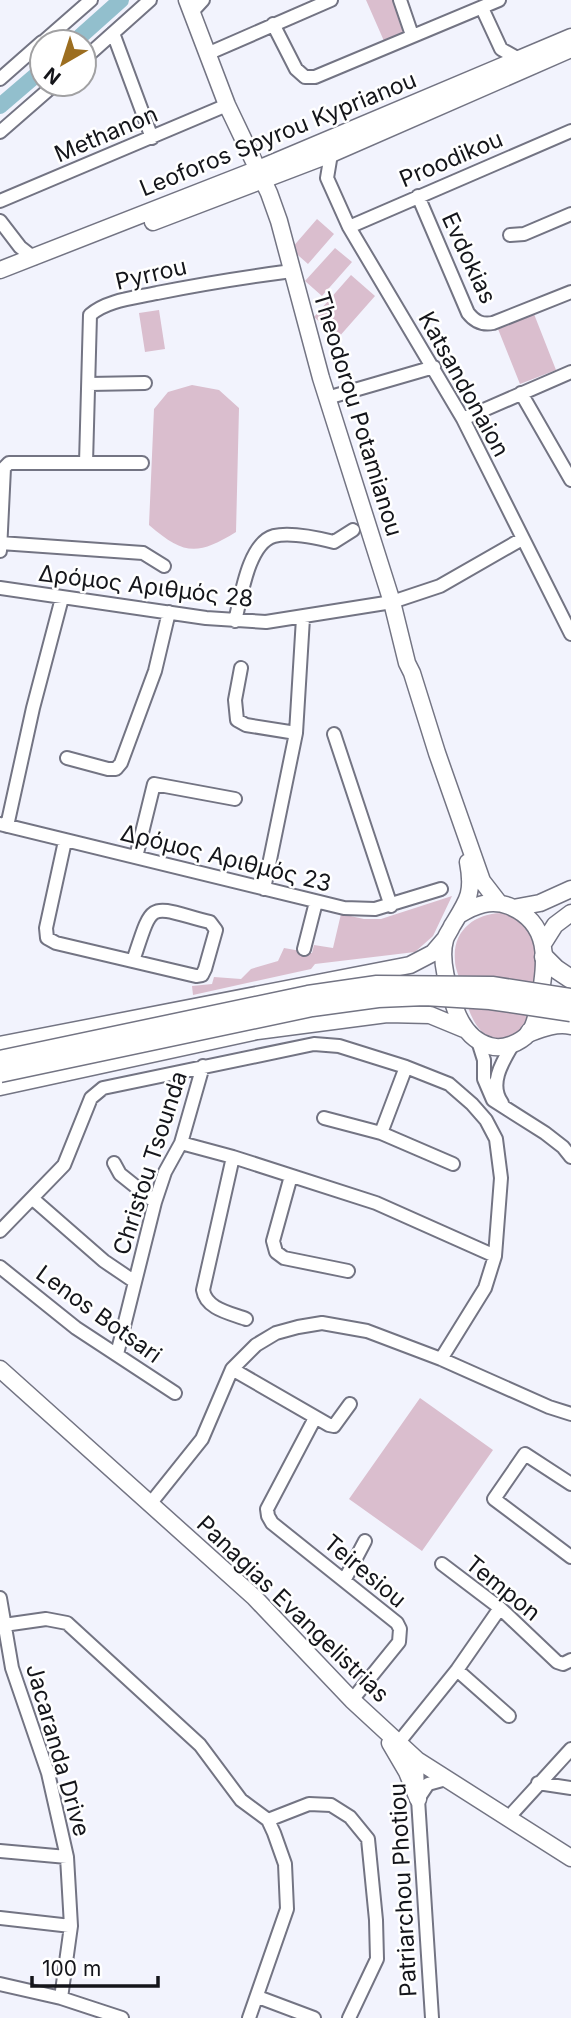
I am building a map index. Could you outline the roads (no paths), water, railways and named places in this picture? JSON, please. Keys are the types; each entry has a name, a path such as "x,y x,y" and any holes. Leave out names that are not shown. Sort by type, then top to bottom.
{"highway":[{"path":"544,950 556,969 571,979"},
{"path":"0,1060 308,995 377,985 492,986 571,999"},
{"path":"0,1073 312,1007 378,998 425,996 490,1000 571,1012"},
{"path":"530,1032 544,1026 562,1023 571,1025"}],"main road":[{"name":"Theodorou Potamianou","path":"189,6 227,104 279,221 327,398 392,603 407,663 482,881 506,905"},
{"name":"Leoforos Spyrou Kyprianou","path":"0,281 260,175 517,58 571,37"},
{"name":"Leoforos Spyrou Kyprianou","path":"0,270 260,175 331,155 571,49"},
{"name":"Theodorou Potamianou","path":"407,663 406,674 415,706 469,864 468,903 459,915"},
{"path":"0,1045 410,965 433,953 459,915 471,908 540,903 571,888"},
{"path":"506,905 529,917 538,930 544,950"},
{"path":"0,1087 257,1031 387,1014 429,1015 464,1029 489,1046 513,1044 530,1032 537,1015 544,950 555,925 571,913"},
{"path":"445,939 444,962 455,1009 464,1029"},
{"name":"Panagias Evangelistrias","path":"2,1376 254,1597 394,1742"},
{"path":"394,1742 409,1758 417,1760 571,1858"},
{"path":"394,1742 418,1799"}],"street":[{"path":"58,28 91,0"},
{"path":"98,46 150,0"},
{"path":"189,6 203,0"},
{"path":"400,0 412,35"},
{"path":"273,24 296,69 310,77 499,0"},
{"path":"207,54 326,1"},
{"path":"482,8 501,49 517,58"},
{"path":"113,33 152,138"},
{"path":"496,68 501,49"},
{"path":"0,79 28,54"},
{"path":"0,132 39,98"},
{"name":"Methanon","path":"0,201 227,104"},
{"name":"Proodikou","path":"349,227 571,131"},
{"path":"327,177 331,155"},
{"path":"307,163 327,177"},
{"name":"Katsandonaion","path":"327,177 349,227 463,419 571,634"},
{"name":"Evdokias","path":"418,196 472,319 485,324 493,323 571,292"},
{"path":"510,235 524,234 571,214"},
{"path":"0,222 20,247 34,258"},
{"path":"17,265 20,247"},
{"name":"Pyrrou","path":"86,463 90,315 98,308 128,299 219,281 292,271"},
{"path":"327,398 434,367"},
{"path":"463,419 571,372"},
{"path":"89,384 145,383"},
{"path":"521,393 568,465 571,480"},
{"path":"0,551 4,468 9,463 142,463"},
{"path":"235,621 253,556 260,544 275,536 311,537 334,542 353,530"},
{"name":"Δρόμος Αριθμός 28","path":"0,588 235,621 266,622 392,603 440,586 522,539"},
{"path":"0,543 143,553 164,566"},
{"path":"4,825 62,598"},
{"path":"67,758 108,769 116,769 121,763 155,671 169,612"},
{"path":"264,889 296,733 303,618"},
{"path":"241,668 235,700 237,720 246,725 296,733"},
{"path":"334,734 391,906"},
{"path":"136,857 153,784 234,799"},
{"name":"Δρόμος Αριθμός 23","path":"4,825 316,902 360,910 391,906 441,889"},
{"path":"65,841 46,928 47,938 56,943 196,976 202,975 205,970 214,925 161,909 152,912 147,918 133,961"},
{"path":"304,949 316,902"},
{"path":"478,1041 484,1060 484,1079 493,1100 545,1133 571,1157"},
{"path":"0,1231 68,1159 91,1098 103,1088 314,1044 339,1046 449,1084 486,1120 496,1139 501,1178 495,1256 485,1288 441,1359"},
{"path":"507,1108 499,1098 496,1086 500,1067 513,1044"},
{"name":"Christou Tsounda","path":"117,1354 155,1202 165,1172 181,1143 203,1066"},
{"path":"381,1133 406,1067"},
{"path":"324,1118 381,1133 453,1164"},
{"path":"181,1143 376,1203 495,1256"},
{"path":"233,1157 203,1290 204,1298 211,1305 246,1319"},
{"path":"114,1163 120,1174 155,1202"},
{"path":"291,1177 273,1241 276,1252 284,1258 348,1271"},
{"path":"33,1199 104,1261 135,1282"},
{"name":"Lenos Botsari","path":"0,1267 76,1328 175,1393"},
{"path":"150,1504 202,1439 232,1369 256,1345 276,1334 298,1327 322,1323 367,1331 571,1414"},
{"path":"232,1369 315,1418 334,1426 350,1404"},
{"name":"Teiresiou","path":"315,1418 267,1509 272,1523 345,1579 397,1623 400,1629 399,1642 353,1700"},
{"path":"571,1484 529,1454 522,1455 494,1499 571,1557"},
{"path":"345,1579 365,1541"},
{"name":"Tempon","path":"442,1564 500,1608 557,1662 563,1664 571,1660"},
{"name":"Jacaranda Drive","path":"0,1598 12,1668 48,1773 67,1857 71,1926 61,1998"},
{"path":"394,1742 457,1670 500,1608"},
{"path":"4,1625 46,1619 67,1623 200,1745 241,1800 268,1820 285,1864 287,1909 249,2018"},
{"path":"457,1670 509,1716"},
{"path":"508,1818 571,1749"},
{"name":"Patriarchou Photiou","path":"417,1760 432,2018"},
{"path":"418,1799 428,1784 446,1779"},
{"path":"538,1783 571,1788"},
{"path":"268,1820 309,1804 331,1805 350,1817 368,1839 377,1959 349,2018"},
{"path":"0,1850 67,1857"},
{"path":"0,1918 71,1926"},
{"path":"0,1984 61,1998 108,2016 122,2018"},
{"path":"258,1997 314,2018"}],"waterway":[{"path":"90,28 121,0"},
{"path":"0,106 28,82"}]}
